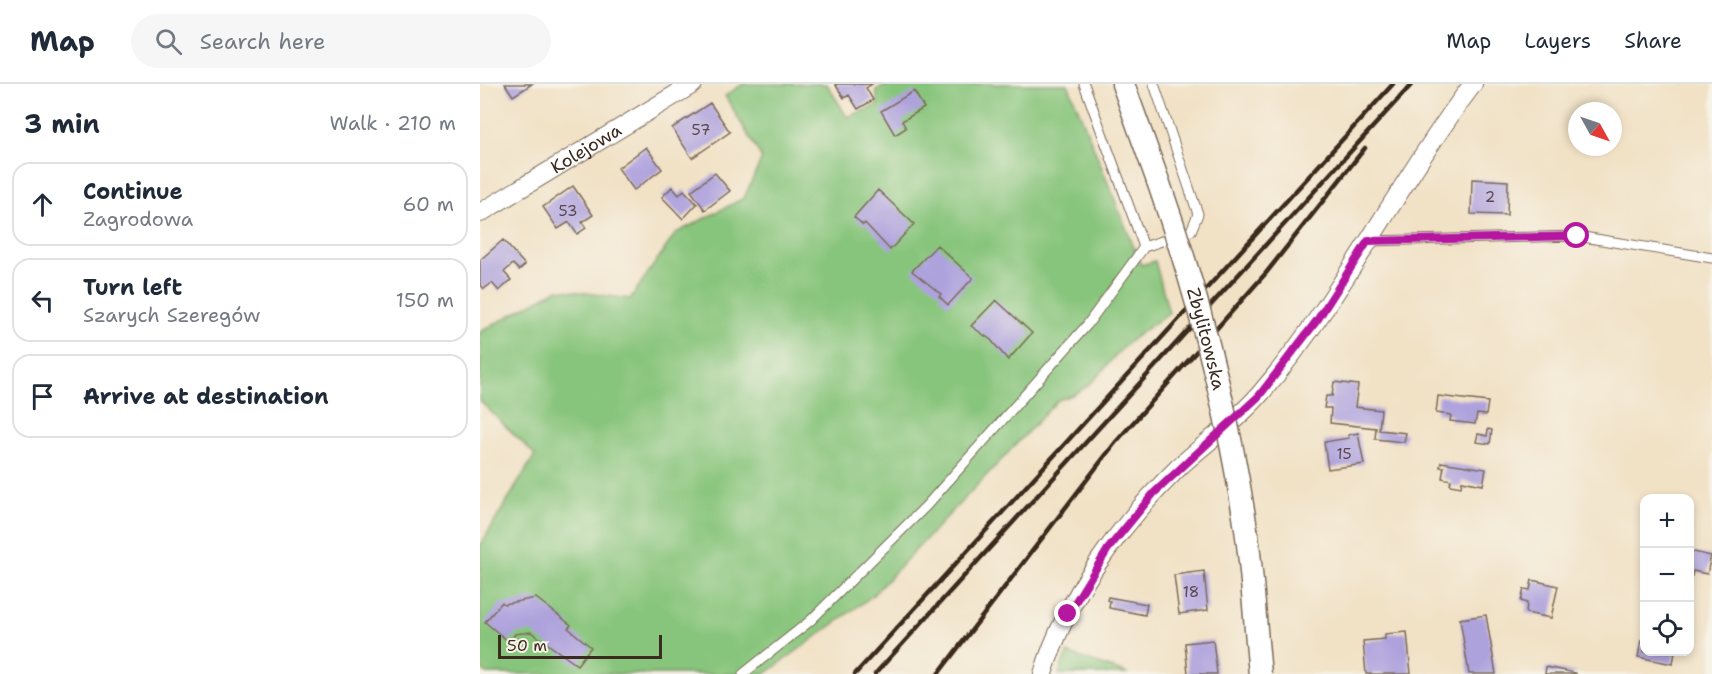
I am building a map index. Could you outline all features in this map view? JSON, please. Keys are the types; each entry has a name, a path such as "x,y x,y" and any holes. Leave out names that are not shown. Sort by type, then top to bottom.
{"street":[{"name":"Kolejowa","path":"480,213 693,84"},
{"name":"Zbylitowska","path":"1123,84 1193,285 1229,432 1246,531 1260,674"},
{"path":"1043,674 1068,614 1108,549 1167,480 1259,396 1318,319 1473,84"}],"lane":[{"path":"1084,84 1144,247"},
{"path":"743,674 810,621 927,505 1087,325 1144,247 1191,231 1198,214 1154,84"},
{"path":"1368,241 1577,236 1712,258"}],"green space":[{"path":"743,84 827,84 847,117 878,105 876,90 889,84 1068,84 1141,265 1155,261 1169,313 1130,341 1091,383 1082,390 1058,400 872,596 765,674 487,674 480,668 480,546 535,455 480,401 480,332 558,289 630,299 676,233 744,198 762,158 725,96"},
{"path":"1067,653 1128,674 1059,674"}],"building":[{"path":"505,84 532,84 513,96"},
{"path":"835,84 872,84 866,88 873,100 858,109 849,95 844,98"},
{"path":"914,91 924,108 902,121 906,128 895,135 881,111"},
{"path":"710,103 730,132 692,158 672,128"},
{"path":"646,147 662,169 634,190 618,168"},
{"path":"715,173 730,191 705,210 691,191"},
{"path":"1472,179 1508,181 1507,215 1471,214"},
{"path":"573,186 593,215 582,222 586,228 577,234 569,222 558,229 543,207"},
{"path":"672,187 679,195 684,190 697,204 683,219 662,197"},
{"path":"878,190 914,224 890,250 865,223 863,225 854,217"},
{"path":"503,240 525,265 519,270 513,264 504,272 511,280 499,291 492,283 484,289 480,284 480,260"},
{"path":"937,245 973,278 948,305 939,296 941,294 912,271"},
{"path":"996,300 1032,333 1008,360 991,340 971,326"},
{"path":"1334,382 1358,385 1355,407 1381,410 1379,430 1406,433 1404,442 1375,439 1376,428 1330,423 1331,408 1324,408 1326,396 1332,396"},
{"path":"1438,396 1488,402 1486,415 1477,414 1475,424 1450,421 1451,415 1436,413"},
{"path":"1488,429 1492,430 1490,444 1476,442 1478,434 1487,436"},
{"path":"1358,433 1364,464 1328,469 1324,442 1349,438 1348,435"},
{"path":"1441,462 1486,469 1483,485 1462,481 1461,487 1450,485 1451,480 1442,478 1444,467 1440,467"},
{"path":"1694,552 1711,556 1707,574 1694,571"},
{"path":"1204,571 1208,610 1179,614 1174,575"},
{"path":"1532,580 1558,586 1551,618 1526,613 1527,603 1521,601 1524,589 1530,590"},
{"path":"1108,597 1147,604 1145,615 1109,608"},
{"path":"536,598 571,625 568,628 591,647 577,665 531,632 515,634 509,642 485,622 502,602 504,604"},
{"path":"1486,615 1496,674 1469,674 1460,619"},
{"path":"1407,632 1411,674 1366,674 1363,641 1385,639 1385,634"},
{"path":"1213,640 1217,674 1188,674 1185,643"},
{"path":"1640,646 1640,656 1674,656 1673,664 1638,657"},
{"path":"1546,667 1576,673 1576,674 1545,674"}],"railway":[{"path":"855,674 1393,84"},
{"path":"875,674 1412,84"},
{"path":"938,674 1115,443 1266,273 1365,148"}],"route":[{"path":"1068,614 1108,549 1154,493 1259,396 1318,319 1368,241 1577,236"}]}
